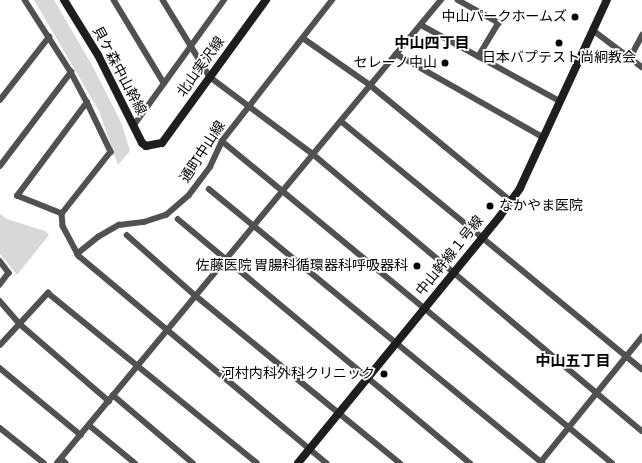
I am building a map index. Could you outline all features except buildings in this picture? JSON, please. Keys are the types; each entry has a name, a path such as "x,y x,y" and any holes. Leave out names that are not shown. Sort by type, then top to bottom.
{"street":[{"path":"25,0 71,72 87,102 110,152 62,214 64,226 77,254 327,463"},
{"name":"貝ケ森中山幹線","path":"64,0 98,55 144,145 154,145"},
{"path":"114,0 164,83"},
{"path":"163,0 210,77 313,154 642,431"},
{"path":"215,0 219,7"},
{"path":"134,125 224,0"},
{"name":"北山実沢線","path":"154,145 162,143 266,0"},
{"name":"通町中山線","path":"77,254 98,237 119,225 144,222 166,214 193,189 210,167 222,141 332,0"},
{"path":"61,462 138,364 168,330 441,0"},
{"path":"458,0 499,23 478,56"},
{"name":"中山幹線１号線","path":"298,463 482,238 520,188 594,31 607,0"},
{"path":"421,25 560,101"},
{"path":"594,31 642,67"},
{"path":"630,58 642,35"},
{"path":"0,100 49,37"},
{"path":"303,38 370,85 511,201"},
{"path":"396,54 543,137"},
{"path":"0,166 71,72"},
{"path":"62,214 17,196 87,102"},
{"path":"341,120 642,369"},
{"path":"222,141 284,190 612,463"},
{"path":"209,189 397,341 541,462 642,337"},
{"path":"178,219 470,463"},
{"path":"127,235 196,296 338,414 400,463"},
{"path":"0,261 9,273 0,285"},
{"path":"0,345 48,293 138,364 257,463"},
{"path":"0,301 20,324 109,401"},
{"path":"0,368 81,435"},
{"path":"113,396 193,463"},
{"path":"89,425 135,463"},
{"path":"0,428 44,463"}],"shaded area":[{"path":"34,0 54,0 92,65 121,122 130,151 118,165 99,111"},
{"path":"0,214 7,219 45,231 49,235 17,275 0,254"}],"place":[{"name":"中山パークホームズ","path":"575,17"},
{"name":"日本バプテスト尚絅教会","path":"559,43"},
{"name":"セレーノ中山","path":"445,63"},
{"name":"なかやま医院","path":"490,206"},
{"name":"佐藤医院 胃腸科循環器科呼吸器科","path":"417,266"},
{"name":"河村内科外科クリニック","path":"384,374"}],"district":[{"name":"中山四丁目","path":"432,44"},
{"name":"中山五丁目","path":"573,362"}]}
